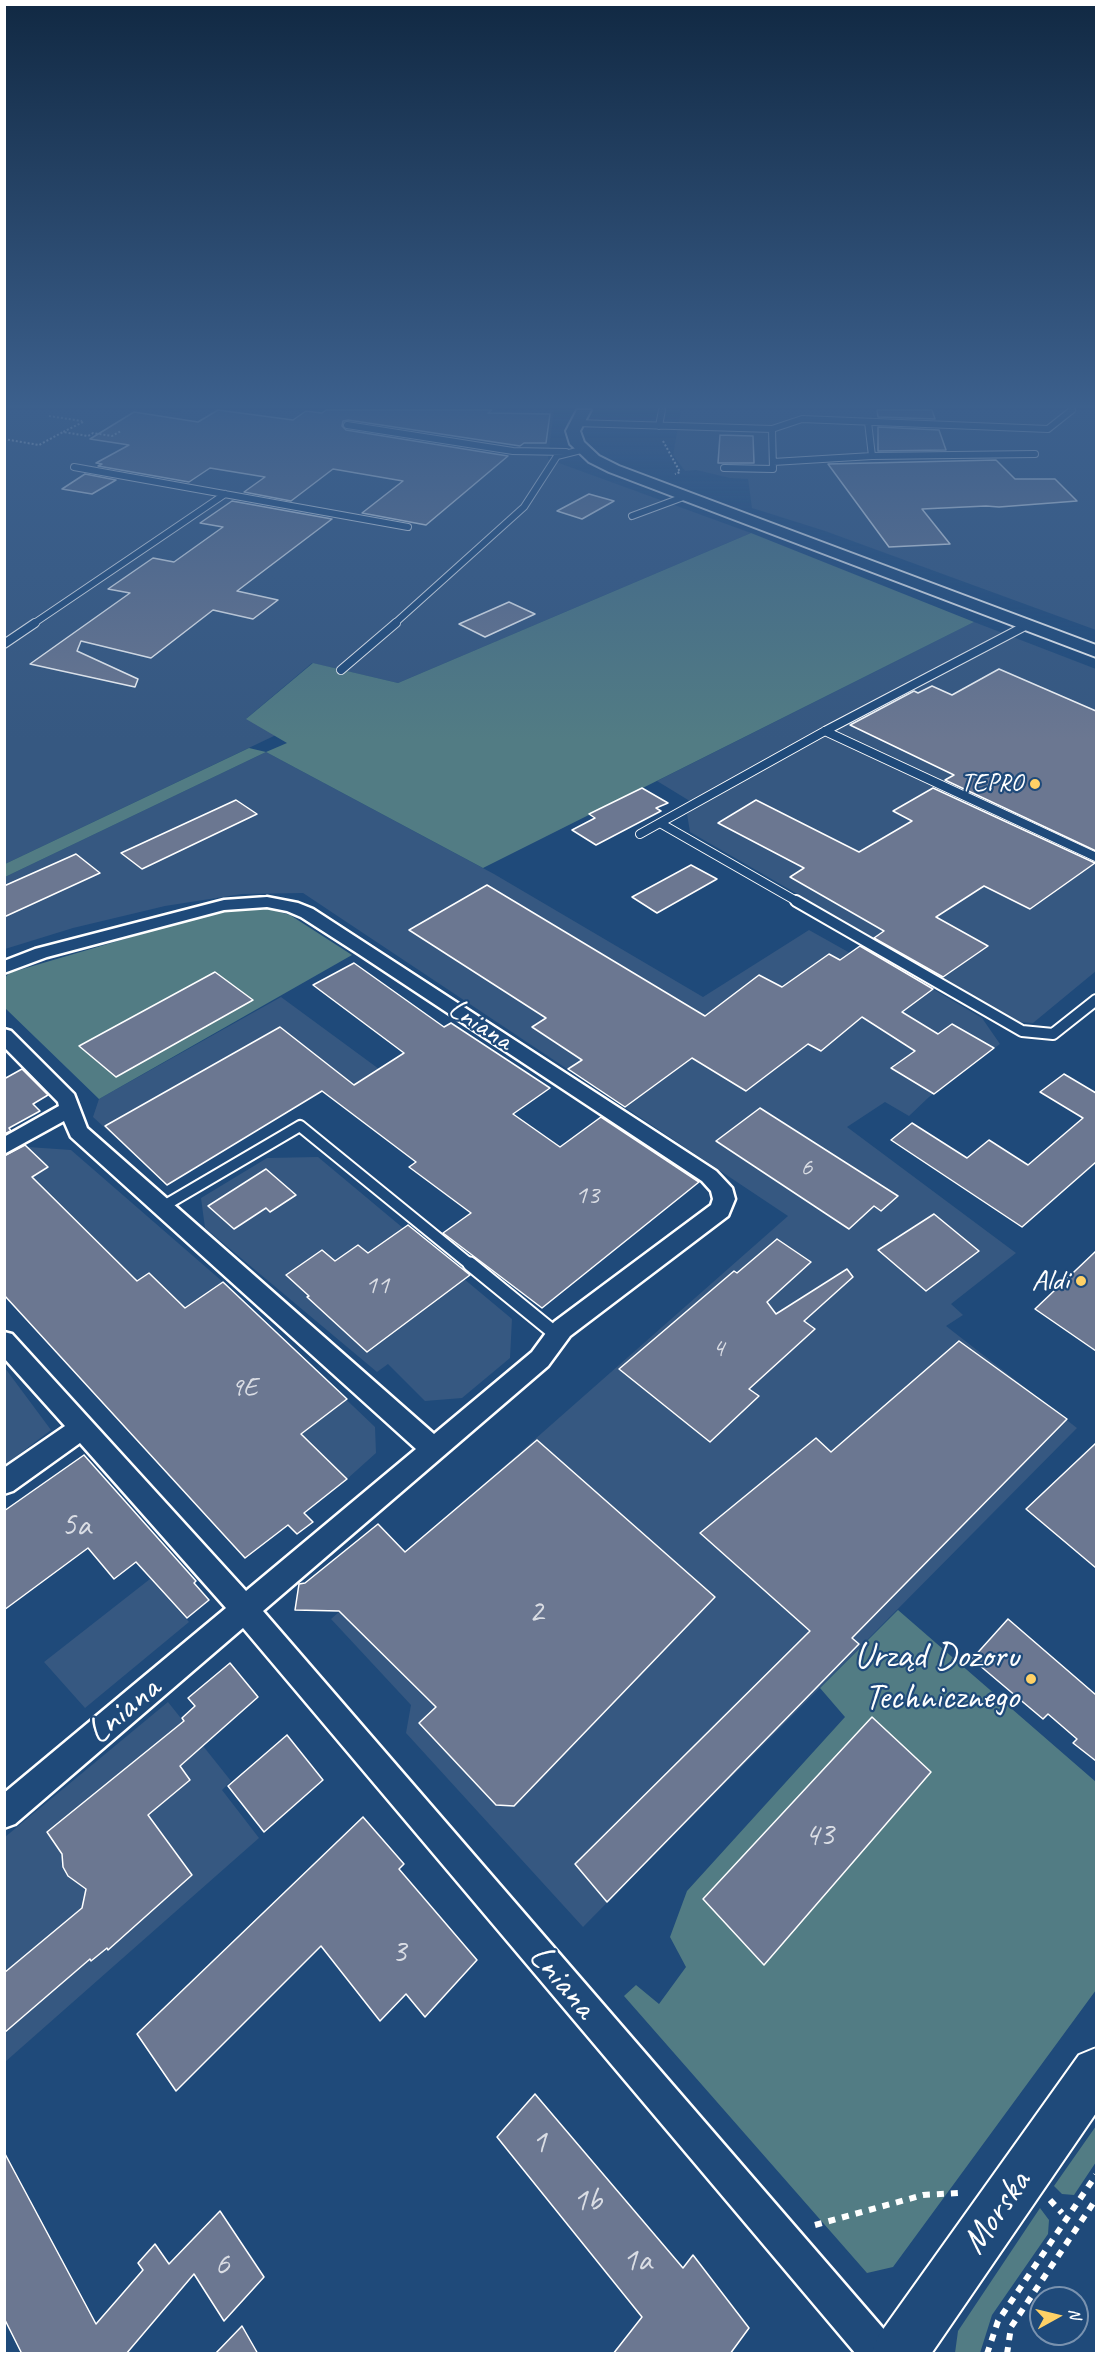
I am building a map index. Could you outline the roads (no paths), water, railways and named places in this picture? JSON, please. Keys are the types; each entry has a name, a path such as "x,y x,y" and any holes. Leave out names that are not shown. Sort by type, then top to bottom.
{"street":[{"path":"750,520 1096,651"},
{"name":"Lniana","path":"4,968 41,953 224,905 257,902 292,907 307,913 373,955 709,1176 721,1188 724,1198 720,1210 562,1329 540,1359 4,1813"},
{"path":"4,1035 67,1100 78,1132 433,1449"},
{"path":"4,1147 70,1109"},
{"name":"Lniana","path":"4,1341 244,1609 881,2354"},
{"path":"4,1483 82,1428"},
{"name":"Morska","path":"898,2354 1096,2072"}],"lane":[{"path":"4,644 187,520"},
{"path":"369,520 408,527"},
{"path":"341,670 441,584 510,520"},
{"path":"640,834 825,731 1027,625"},
{"path":"825,731 1096,857"},
{"path":"660,823 1022,1031 1053,1034 1096,1000"},
{"path":"162,1207 300,1125 557,1335"}],"place":[{"name":"TEPRO","path":"1035,784"},
{"name":"Aldi","path":"1081,1281"},
{"name":"Urząd Dozoru Technicznego","path":"1031,1679"}]}
